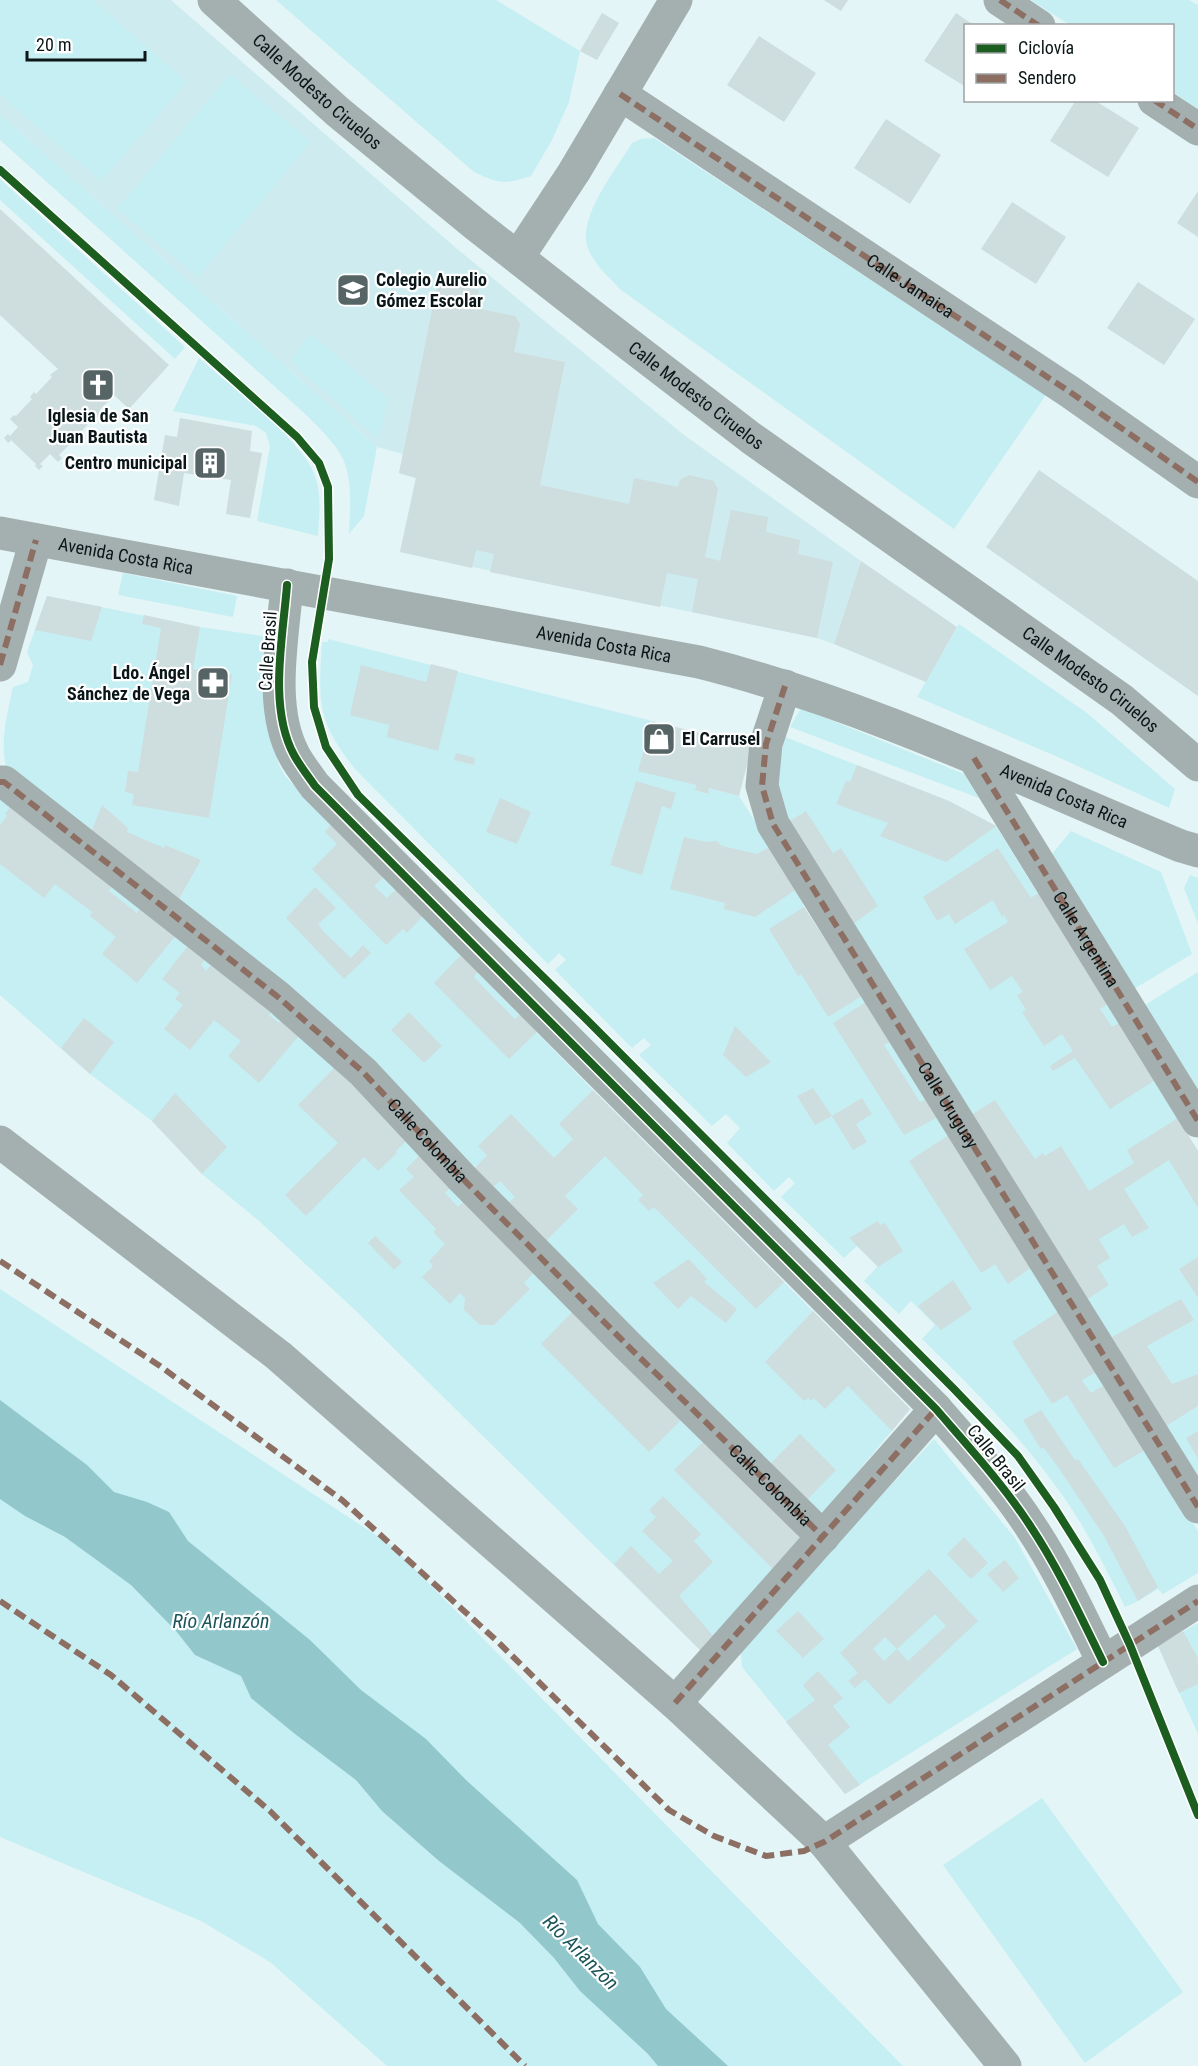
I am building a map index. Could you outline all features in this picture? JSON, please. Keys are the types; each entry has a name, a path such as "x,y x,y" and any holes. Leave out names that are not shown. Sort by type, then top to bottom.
{"street":[{"name":"Calle Modesto Ciruelos","path":"214,0 338,112 518,257 751,438 1122,700 1198,765"},
{"path":"518,257 574,172 676,0"},
{"path":"999,0 1036,24"},
{"name":"Calle Jamaica","path":"620,94 1034,367 1198,482"},
{"path":"1157,102 1198,129"},
{"name":"Avenida Costa Rica","path":"0,533 699,662 785,686 840,705 974,758 1192,851"},
{"path":"0,665 36,540"},
{"name":"Calle Brasil","path":"287,585 279,683 280,703 293,754 315,786 936,1409 1029,1523 1070,1593 1103,1662"},
{"name":"Calle Uruguay","path":"785,686 766,744 762,786 773,824 1198,1507"},
{"name":"Calle Argentina","path":"974,758 1198,1122"},
{"name":"Calle Colombia","path":"0,782 4,782 278,997 363,1072 470,1187 823,1537"},
{"path":"0,1142 279,1356 675,1703 824,1842 1005,2066"},
{"name":"Calle Colombia","path":"675,1703 936,1409"},
{"path":"824,1842 1198,1601"}],"shaded area":[{"name":"Colegio Aurelio Gómez Escolar","path":"0,0 171,0 456,248 684,435 861,561 834,644 817,638 400,552 416,478 399,473 403,454 377,447 0,115"},
{"path":"0,0 92,0 187,82 101,181 0,95"},
{"path":"276,0 496,0 580,51 569,102 552,140 531,176 508,182 490,179 474,172"},
{"path":"1031,0 1189,0 1198,5 1198,109 1174,93 1174,24 1068,24"},
{"path":"230,74 311,142 198,277 117,209"},
{"path":"0,115 377,447 364,516 349,534 348,477 343,459 330,440 303,412 0,140"},
{"path":"654,138 1046,395 954,529 621,290 597,264 589,252 586,233 594,206 632,143 641,139"},
{"path":"0,179 185,347 175,359 0,200"},
{"path":"311,334 388,399 378,439 290,361"},
{"path":"199,358 281,430 308,461 319,491 318,536 257,521 270,446 266,433 256,426 173,411"},
{"path":"123,573 237,596 233,617 118,595"},
{"path":"47,596 200,627 269,637 271,704 278,763 285,776 910,1409 825,1511 815,1512 545,1242 6,767 4,737 13,687 28,682 33,665 27,652"},
{"path":"959,624 1087,713 1175,789 1169,808 1058,757 917,697"},
{"path":"328,639 652,721 684,781 696,785 695,790 707,794 709,788 739,796 797,889 804,908 866,1002 1198,1531 1198,1573 1163,1594 1158,1589 1125,1607 1082,1525 1059,1490 1023,1444 984,1401 922,1339 935,1325 911,1301 899,1314 864,1281 878,1266 857,1246 844,1258 781,1197 795,1183 789,1177 774,1191 727,1143 740,1128 726,1114 712,1126 639,1055 651,1045 644,1038 632,1048 555,970 566,960 559,953 548,964 355,769 332,735 321,703 322,642 328,642"},
{"path":"801,708 964,774 979,798 790,727"},
{"path":"785,737 949,801 996,826 1198,1151 1198,1482 780,817 776,779"},
{"path":"6,799 316,1046 803,1544 701,1651 355,1310 259,1221 202,1174 152,1121 90,1074 0,995 0,800"},
{"path":"1071,831 1161,872 1192,954 1134,989 1052,854"},
{"path":"1190,875 1198,878 1198,924 1184,888"},
{"path":"1198,972 1198,1092 1145,1005"},
{"path":"0,1289 391,1545 903,2066 387,2066 270,1962 201,1921 0,1837"},
{"path":"934,1439 1015,1538 1077,1649 845,1794 742,1667 741,1653 826,1555"},
{"path":"1198,1623 1198,1734 1158,1646"},
{"path":"1042,1798 1183,1992 1085,2063 943,1865"}],"water":[{"name":"Río Arlanzón","path":"0,1400 87,1465 114,1492 147,1502 169,1512 188,1541 310,1640 361,1690 426,1739 466,1780 577,1880 598,1924 640,1967 666,2009 728,2066 658,2066 580,1991 554,1958 520,1923 439,1861 382,1811 356,1780 251,1698 241,1676 195,1655 176,1631 131,1585 65,1537 25,1516 0,1499"}],"building":[{"path":"824,0 848,0 841,11"},
{"path":"602,13 619,23 597,60 580,51"},
{"path":"956,13 972,24 964,24 964,86 924,61"},
{"path":"759,36 816,73 784,122 727,85"},
{"path":"1075,102 1097,102 1139,128 1108,177 1050,141"},
{"path":"886,119 941,155 910,204 854,168"},
{"path":"1198,191 1198,237 1177,223"},
{"path":"1012,202 1066,237 1036,284 981,249"},
{"path":"0,209 169,365 129,409 114,395 99,411 102,413 98,417 96,415 80,433 82,435 78,440 76,438 59,455 62,458 58,462 50,454 40,464 43,466 39,470 36,464 11,440 8,443 4,438 8,434 10,436 18,427 10,419 16,416 32,399 30,397 34,392 36,394 52,377 50,375 58,369 0,315"},
{"path":"438,281 479,290 476,308 515,316 520,324 514,352 565,362 540,485 629,504 634,478 678,487 680,480 689,475 714,481 718,489 705,557 720,561 731,510 768,517 766,532 800,540 798,554 833,562 817,638 692,612 698,579 667,573 660,607 490,572 494,554 476,550 472,568 400,552 416,478 399,473"},
{"path":"1138,282 1195,319 1164,365 1107,328"},
{"name":"Centro municipal","path":"180,418 252,431 250,451 262,453 250,518 226,514 231,480 184,473 179,506 154,500 165,435 177,437"},
{"path":"1039,470 1198,581 1198,696 986,547"},
{"path":"861,561 957,627 926,682 834,644"},
{"path":"47,596 102,607 91,641 35,630"},
{"path":"144,615 200,627 193,669 232,675 209,818 132,805 134,794 125,792 128,771 138,772 161,628 142,624"},
{"path":"431,664 458,671 438,751 387,737 389,725 350,715 361,665 426,682"},
{"path":"652,721 752,746 739,796 709,788 708,794 695,790 696,785 638,771"},
{"path":"456,753 475,758 474,765 454,760"},
{"path":"857,765 949,801 996,826 946,862 880,836 888,823 836,804 846,781 850,782"},
{"path":"636,781 676,793 671,809 662,806 642,875 610,865"},
{"path":"500,798 531,812 517,844 486,832"},
{"path":"102,805 128,828 127,832 164,848 165,845 201,860 176,904 90,835"},
{"path":"11,806 114,884 109,891 137,913 142,906 178,933 137,983 102,954 116,937 90,916 92,912 55,884 44,898 0,864 0,825"},
{"path":"806,811 833,853 841,848 878,906 849,927 785,824"},
{"path":"331,824 384,877 374,886 387,898 396,889 423,916 407,933 403,929 386,945 312,869 337,844 325,832"},
{"path":"684,837 706,842 717,841 722,846 757,854 770,847 797,889 755,917 724,909 725,903 670,889"},
{"path":"998,848 1031,898 1039,893 1108,1004 1100,1009 1112,1027 1119,1023 1155,1080 1110,1109 1075,1058 1053,1071 1050,1066 1073,1051 1062,1034 1044,1046 1022,1012 1026,1010 1017,995 1023,992 1012,976 990,990 964,949 1008,922 1004,915 1002,917 993,900 955,924 949,914 937,921 923,897"},
{"path":"315,887 336,908 318,924 324,932 351,958 363,945 371,953 344,979 286,918"},
{"path":"804,907 862,996 828,1017 801,974 798,976 769,929"},
{"path":"190,943 207,957 201,965 206,971 213,962 273,1010 269,1015 279,1023 283,1018 301,1033 259,1083 228,1056 241,1041 214,1020 190,1050 164,1029 183,1005 175,999 180,993 162,979"},
{"path":"461,955 478,972 474,977 492,996 515,1019 520,1014 537,1032 509,1059 434,983"},
{"path":"866,1002 891,1041 884,1045 920,1102 927,1099 938,1117 904,1135 833,1023"},
{"path":"409,1012 442,1046 424,1063 391,1030"},
{"path":"84,1018 114,1042 90,1074 61,1048"},
{"path":"735,1026 771,1062 746,1077 723,1055"},
{"path":"337,1065 410,1137 378,1171 364,1157 306,1216 285,1195 338,1143 298,1105"},
{"path":"813,1088 832,1116 815,1125 797,1096"},
{"path":"593,1090 784,1282 756,1309 654,1207 649,1211 638,1200 643,1195 605,1156 565,1196 578,1209 545,1242 507,1204 515,1197 500,1181 492,1188 474,1169 487,1155 478,1146 511,1114 554,1158 573,1139 559,1124"},
{"path":"175,1093 227,1147 202,1174 152,1121"},
{"path":"862,1098 872,1114 856,1124 867,1142 853,1150 832,1116"},
{"path":"995,1100 1035,1159 1061,1146 1089,1191 1134,1163 1127,1150 1178,1118 1198,1151 1198,1208 1169,1160 1124,1189 1149,1228 1132,1237 1124,1224 1099,1239 1110,1258 1097,1266 1109,1285 1083,1302 968,1117"},
{"path":"949,1135 1032,1267 1008,1284 995,1264 981,1273 909,1161"},
{"path":"424,1151 455,1183 445,1193 458,1207 468,1197 539,1267 524,1283 530,1289 494,1325 480,1325 464,1310 465,1298 460,1293 450,1304 422,1277 433,1266 429,1261 445,1244 433,1232 436,1229 399,1190 414,1177 406,1169"},
{"path":"878,1221 880,1225 885,1223 903,1251 878,1267 849,1238"},
{"path":"375,1236 402,1262 394,1270 368,1243"},
{"path":"1198,1257 1198,1298 1179,1269"},
{"path":"689,1259 707,1279 704,1282 737,1309 726,1323 691,1296 678,1309 653,1283"},
{"path":"953,1280 972,1309 941,1330 918,1306"},
{"path":"1181,1299 1194,1320 1147,1346 1172,1384 1198,1374 1198,1406 1163,1428 1112,1337"},
{"path":"577,1307 685,1416 649,1452 541,1344"},
{"path":"813,1311 910,1409 892,1431 848,1386 825,1409 814,1398 811,1401 808,1398 804,1401 765,1362"},
{"path":"1059,1311 1098,1371 1082,1380 1085,1385 1091,1393 1106,1384 1147,1449 1114,1468 1067,1395 1052,1404 1012,1342"},
{"path":"1041,1410 1125,1526 1158,1587 1138,1601 1104,1536 1058,1467 1043,1447 1041,1449 1023,1420"},
{"path":"1198,1431 1198,1459 1186,1438"},
{"path":"800,1434 836,1470 805,1502 768,1466"},
{"path":"707,1438 800,1530 803,1544 776,1572 674,1470"},
{"path":"663,1496 701,1534 694,1541 713,1562 679,1596 714,1637 701,1651 614,1564 631,1546 659,1574 673,1561 642,1531 656,1517 649,1510"},
{"path":"964,1537 988,1563 971,1579 947,1554"},
{"path":"1005,1560 1019,1578 1003,1592 987,1574"},
{"path":"929,1569 978,1621 889,1705 865,1679 855,1688 848,1681 858,1673 840,1653","holes":["935,1614 946,1626 908,1661 897,1649","885,1637 897,1649 884,1661 873,1649"]},
{"path":"798,1611 824,1639 803,1658 776,1631"},
{"path":"1183,1631 1198,1658 1198,1684 1179,1693 1158,1646"},
{"path":"818,1671 843,1698 833,1706 850,1727 828,1745 860,1785 845,1794 786,1722 815,1700 803,1685"}],"marked path":[{"path":"1000,0 1036,24"},
{"path":"620,94 1070,392 1198,482"},
{"path":"1157,102 1198,129"},
{"path":"0,665 36,540"},
{"path":"785,686 766,744 762,786 773,824 1198,1507"},
{"path":"974,758 1198,1121"},
{"path":"0,782 4,782 278,997 363,1072 462,1178 627,1345 823,1537"},
{"path":"0,1261 160,1366 342,1500 496,1640 669,1810 714,1836 766,1856 804,1851 824,1842 1198,1601"},
{"path":"675,1703 936,1409"},
{"path":"0,1601 111,1675 270,1811 525,2066"}],"cycle path":[{"path":"0,170 297,437 319,463 328,487 329,559 312,662 314,707 326,747 358,795 584,1017 1018,1456 1054,1507 1100,1580 1130,1645 1198,1815"},
{"path":"287,585 279,672 281,716 294,755 315,786 936,1409 996,1479 1040,1540 1103,1662"}],"place":[{"name":"Colegio Aurelio Gómez Escolar","path":"353,290"},
{"name":"Iglesia de San Juan Bautista","path":"98,385"},
{"name":"Centro municipal","path":"210,463"},
{"name":"Ldo. Ángel Sánchez de Vega","path":"213,683"},
{"name":"El Carrusel","path":"659,739"}]}
